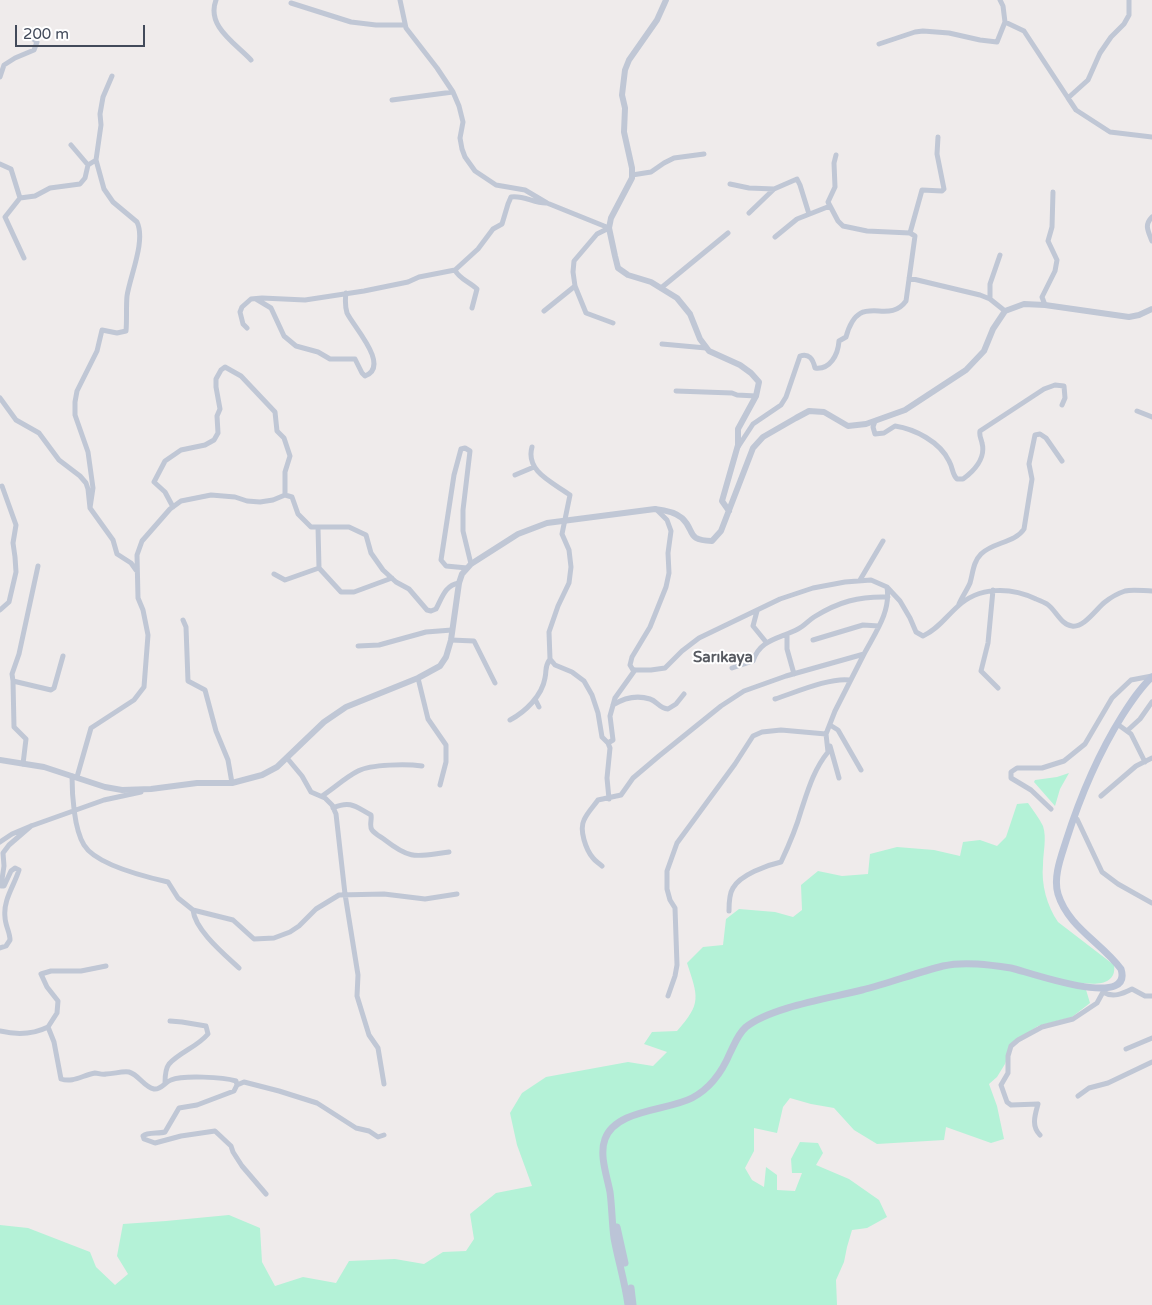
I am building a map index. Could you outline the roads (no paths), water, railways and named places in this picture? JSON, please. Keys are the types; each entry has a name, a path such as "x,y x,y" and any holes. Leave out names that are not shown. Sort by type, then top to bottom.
{"main road":[{"path":"628,1305 623,1269 614,1237 603,1152 605,1138 612,1128 623,1120 684,1101 705,1090 718,1076 737,1038 746,1027 760,1019 793,1007 860,991 951,965 1011,968 1096,989 1114,987 1117,984 1122,976 1121,969 1080,928 1068,913 1057,891 1057,878 1074,816 1090,773 1112,732 1135,696 1152,676"},
{"path":"633,1305 629,1276 618,1231 608,1156 609,1140 617,1129 629,1122 676,1108 708,1093 727,1070 740,1040 753,1027 802,1009 884,989 948,969 965,968 1010,973 1076,989 1103,992 1113,990 1122,985 1125,977 1125,968 1084,926 1066,903 1061,891 1061,872 1077,819 1095,772 1120,726 1152,681"}],"street":[{"path":"216,0 214,13 218,27 250,60"},
{"path":"400,0 406,28 453,92 463,122 460,138 464,157 475,171 496,185 525,190 548,203 609,228"},
{"path":"666,0 657,20 629,60 626,70 622,95 625,108 624,132 632,178 611,218 609,228 618,268 628,275 651,282 677,298 690,314 700,339 706,348 740,365 759,382 756,396 738,429 736,449 722,501 729,511"},
{"path":"879,44 914,32 923,31 949,33 997,42 1005,22 1003,6 1000,0"},
{"path":"1068,98 1088,80 1100,53 1129,16 1129,0"},
{"path":"291,3 352,22 376,25 406,25"},
{"path":"1005,22 1024,31 1076,110 1110,132 1152,137"},
{"path":"0,77 4,65 34,50 36,42 30,36"},
{"path":"90,508 93,488 88,452 76,415 75,402 77,391 97,351 102,330 117,333 126,331 127,297 138,253 139,227 137,222 113,202 104,189 96,160 102,124 100,114 103,97 112,76"},
{"path":"392,100 453,92"},
{"path":"910,233 922,190 942,192 944,189 937,154 938,138"},
{"path":"71,146 88,165"},
{"path":"632,174 651,172 664,162 674,158 704,154"},
{"path":"736,449 753,424 780,405 786,397 800,356 804,354 813,360 815,368 829,363 836,357 839,341 846,337 857,314 900,308 906,301 916,241 915,236 910,233 867,231 843,226 828,202 835,187 834,164 836,155"},
{"path":"24,258 5,217 20,198 34,196 50,188 80,184 85,178 88,165 96,160"},
{"path":"0,164 10,169 20,198"},
{"path":"749,213 774,189 798,179 809,214"},
{"path":"730,184 749,188 774,189"},
{"path":"1045,305 1042,296 1055,271 1057,260 1048,240 1052,227 1053,192"},
{"path":"247,328 243,324 240,312 245,303 255,299 305,300 408,282 419,277 455,270 478,249 493,229 502,224 512,197 518,196 539,203 548,203"},
{"path":"775,237 797,219 830,206"},
{"path":"1152,217 1147,222 1147,229 1152,240"},
{"path":"609,228 597,234 574,261 573,272 575,286 586,313 613,322"},
{"path":"661,288 728,232"},
{"path":"990,299 990,284 1000,255"},
{"path":"455,270 458,276 477,289 472,308"},
{"path":"909,278 980,295 990,299 1005,311"},
{"path":"544,311 575,286"},
{"path":"255,299 271,308 284,336 296,346 318,352 330,359 355,360 365,376 373,370 373,354 347,312 346,293"},
{"path":"0,842 12,834 31,826 104,800 151,789 196,783 232,782 262,776 277,767 324,722 346,707 418,678 440,666 446,657 451,640 458,583 462,574 469,566 518,534 547,523 655,509 667,510 682,519 692,535 700,541 712,541 721,531 753,448 763,437 809,412 824,412 848,426 866,424 905,410 966,370 984,351 1005,311 1024,304 1045,305 1129,317 1152,309"},
{"path":"662,344 706,348"},
{"path":"173,507 165,492 154,482 165,461 182,450 205,445 214,440 218,433 217,416 220,408 216,379 225,367 241,376 275,412 277,431 284,438 290,456 285,472 285,495"},
{"path":"875,421 873,427 875,434 884,434 895,426 909,428 927,438 949,460 953,475 957,479 963,479 977,466 981,457 983,444 979,436 980,431 1044,389 1055,385 1064,386 1065,398 1062,405"},
{"path":"676,391 732,392 738,395 756,396"},
{"path":"0,398 16,420 39,433 59,460 86,483 90,508 113,540 117,554 131,563 137,571"},
{"path":"1137,411 1152,417"},
{"path":"655,509 667,520 671,532 668,553 669,573 666,587 650,627 632,657 630,665 633,670 665,668 699,638 780,599 813,588 860,580 871,580 887,587 900,601 916,632 922,636 929,634 958,605 969,584 974,564 980,555 994,546 1020,535 1024,529 1032,480 1029,464 1035,435 1040,434 1046,438 1062,460"},
{"path":"510,720 535,699 545,678 545,666 550,659 549,632 558,606 569,584 571,567 569,550 562,534 570,495 534,468 532,447"},
{"path":"466,448 470,452 463,510 463,531 469,566 446,566 441,560 454,474 461,449 466,448"},
{"path":"515,475 534,468"},
{"path":"0,610 9,602 16,572 16,557 12,543 16,524 2,486"},
{"path":"457,894 425,899 384,894 339,895 316,909 290,932 274,938 254,939 233,920 193,910 178,898 168,882 135,875 91,852 84,846 79,834 72,795 74,777 91,728 134,700 144,687 148,636 143,610 138,598 137,555 142,541 173,507 181,502 211,495 260,502 273,500 285,495 292,497 298,514 308,526 349,527 366,535 373,557 383,570 409,589 427,610 436,609 445,590 452,584 458,583"},
{"path":"318,527 319,568 341,592 354,592 392,578"},
{"path":"860,580 883,541"},
{"path":"23,764 26,739 14,728 12,674 19,654 38,566"},
{"path":"274,574 285,580 319,568"},
{"path":"728,911 733,888 742,879 767,864 781,862 792,839 818,763 828,752 826,734 850,680 887,609 887,587"},
{"path":"958,605 973,596 993,590 1008,590 1027,595 1048,604 1066,624 1072,627 1081,624 1106,600 1126,590 1152,591"},
{"path":"993,590 988,643 982,671 998,688"},
{"path":"732,668 753,661 756,651 766,642 800,628 827,610 859,598 888,597"},
{"path":"757,611 754,626 766,642"},
{"path":"183,620 186,627 188,681 205,690 216,731 228,760 232,782"},
{"path":"813,640 863,625 879,626"},
{"path":"358,646 379,645 426,632 452,630"},
{"path":"787,634 787,649 794,674"},
{"path":"451,640 474,642 495,683"},
{"path":"602,866 592,858 584,840 582,828 583,821 598,800 622,795 633,778 720,706 744,691 794,674 864,654"},
{"path":"13,681 51,690 54,688 62,656"},
{"path":"550,659 556,665 572,672 584,681 592,695 598,713 602,736 610,748 607,778 609,798"},
{"path":"608,743 613,740 610,716 613,705 619,692 635,670"},
{"path":"1051,809 1031,790 1011,778 1011,772 1017,768 1042,768 1064,762 1085,744 1112,698 1131,680 1152,676"},
{"path":"418,678 428,719 446,745 446,762 440,785"},
{"path":"775,699 821,684 845,679 850,680"},
{"path":"613,705 620,700 637,697 651,699 660,707 668,709 676,704 684,694"},
{"path":"535,699 540,707"},
{"path":"1128,730 1140,719 1152,702"},
{"path":"830,725 838,730 861,770"},
{"path":"1120,726 1128,730 1145,762"},
{"path":"668,996 677,965 675,908 670,900 667,889 667,871 677,843 754,736 762,732 781,730 826,734"},
{"path":"826,734 839,778"},
{"path":"286,758 302,776 312,792 325,798 334,808 336,814 345,894 358,974 357,996 369,1035 378,1048 384,1084"},
{"path":"1101,796 1136,766 1152,758"},
{"path":"0,760 44,767 105,787 122,790 151,789"},
{"path":"322,796 360,770 400,765 422,766"},
{"path":"334,808 344,803 350,804 372,815 370,824 372,830 399,851 406,854 414,857 449,852"},
{"path":"1077,819 1102,872 1118,884 1152,903"},
{"path":"0,948 6,946 10,940 4,906 19,870 16,868 11,871 4,886 1,886 4,866 3,853 9,845 31,826"},
{"path":"193,910 194,918 210,939 238,968"},
{"path":"0,1031 24,1034 39,1032 48,1027 57,1013 58,1001 47,987 41,974 51,971 82,972 106,966"},
{"path":"1040,1135 1036,1131 1034,1119 1038,1104 1011,1105 1007,1102 1000,1085 1008,1073 1008,1056 1011,1046 1028,1033 1042,1027 1073,1019 1097,1003 1103,992 1108,995 1116,995 1132,989 1145,996 1152,996"},
{"path":"166,1083 165,1074 168,1065 203,1041 208,1034 206,1026 170,1022"},
{"path":"48,1027 54,1042 61,1079 72,1080 96,1073 104,1075 129,1072 154,1089 160,1088 170,1080 181,1078 227,1078 236,1081 237,1085"},
{"path":"1126,1049 1152,1038"},
{"path":"1078,1096 1089,1088 1108,1082 1152,1062"},
{"path":"266,1194 242,1166 231,1146 216,1131 181,1136 155,1143 144,1140 143,1136 165,1132 179,1108 234,1091 237,1085 244,1082 317,1103 356,1128 369,1131 378,1137 384,1134"}],"district":[{"name":"Sarıkaya","path":"723,658"}]}
